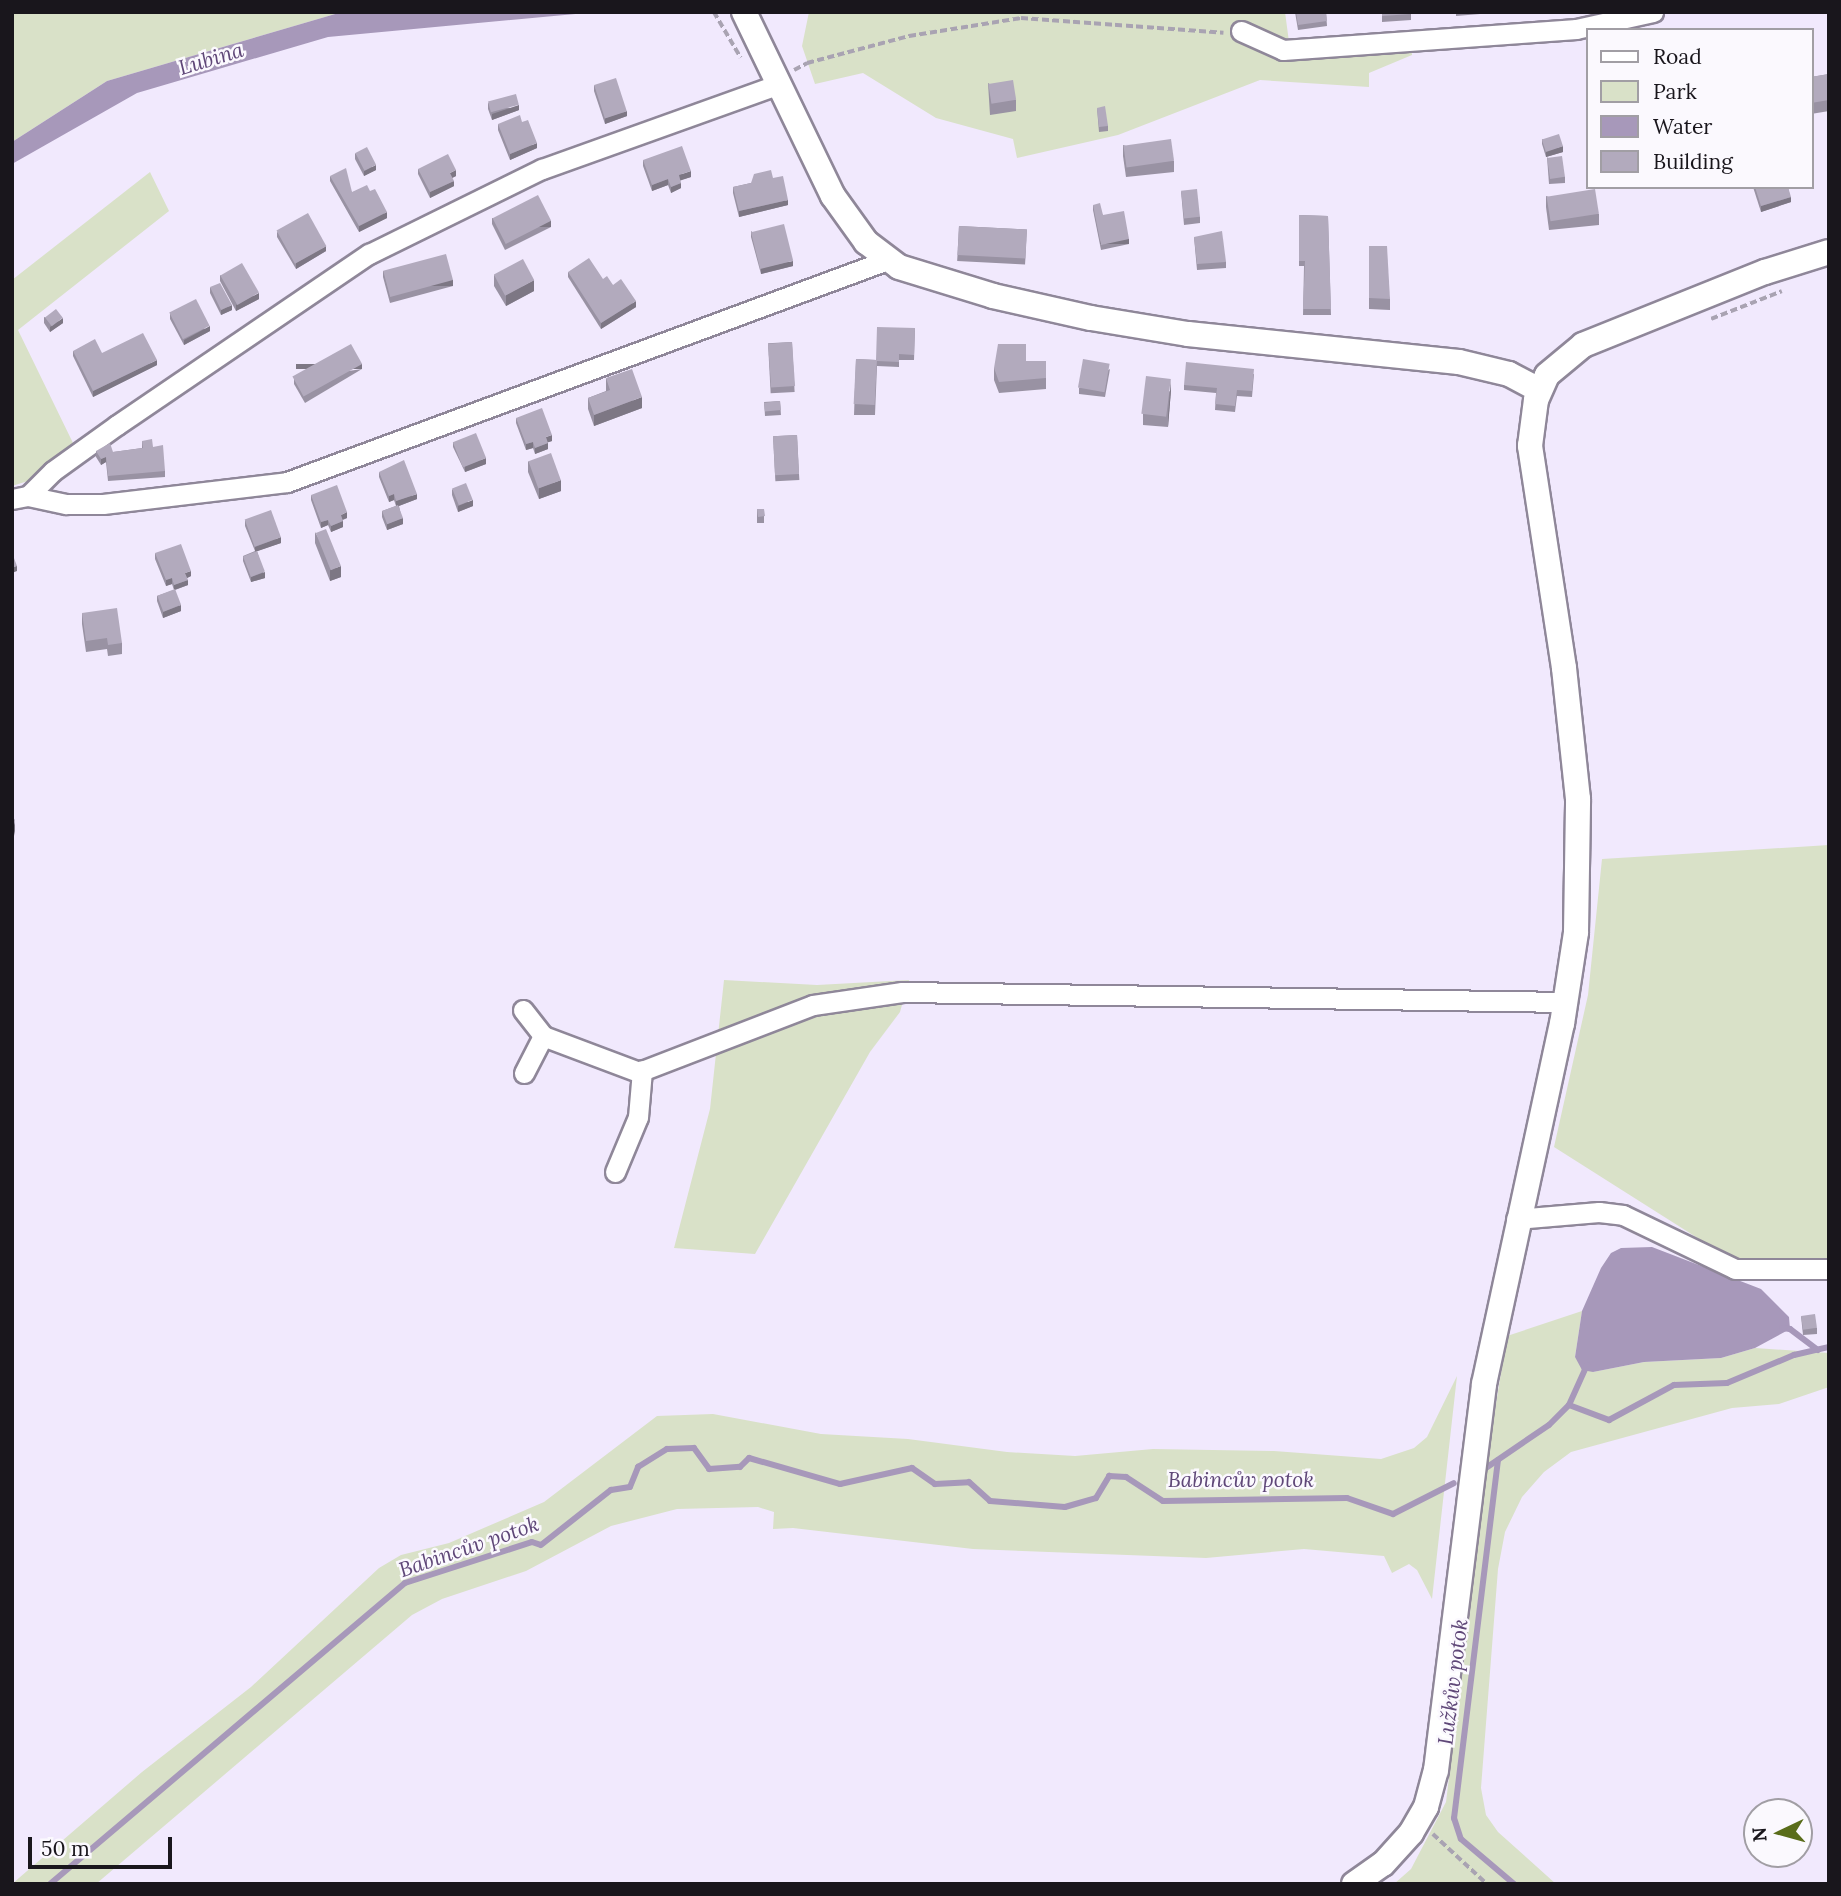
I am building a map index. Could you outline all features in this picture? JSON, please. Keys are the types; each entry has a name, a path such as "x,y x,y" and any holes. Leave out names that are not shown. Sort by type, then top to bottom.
{"main road":[{"path":"745,13 777,85 840,208 866,242 887,260 928,279 1091,318 1188,334 1459,362 1508,374 1539,390"},
{"path":"1354,1884 1383,1864 1418,1822 1436,1770 1483,1396 1517,1219 1565,1002 1576,932 1578,799 1564,668 1530,446 1539,390 1559,363 1583,345 1765,272 1829,252"}],"street":[{"path":"1241,31 1283,50 1576,29 1653,12"},
{"path":"20,497 117,425 369,254 542,169 777,85"},
{"path":"20,497 66,504 103,503 296,480 887,260"},
{"path":"523,1010 543,1036 642,1070 813,1005 902,992 1565,1002"},
{"path":"524,1073 543,1036"},
{"path":"614,1172 638,1117 642,1070"},
{"path":"1517,1219 1623,1215 1735,1269 1829,1269"}],"path":[{"path":"777,85 794,79 794,70 807,63 909,36 1021,18 1209,34 1241,31"},
{"path":"1418,1822 1487,1884"}],"green space":[{"path":"12,12 342,12 107,81 12,142"},
{"path":"809,12 1285,12 1289,42 1411,34 1412,55 1369,73 1369,87 1260,80 1118,135 1017,158 1013,139 936,118 863,73 815,84 802,46"},
{"path":"150,172 169,211 18,330 73,443 28,481 12,486 12,280"},
{"path":"1829,845 1829,1262 1737,1263 1554,1147 1588,995 1602,859"},
{"path":"724,980 817,985 909,980 900,1012 870,1052 755,1254 674,1248 710,1109"},
{"path":"1582,1311 1575,1357 1593,1372 1644,1362 1721,1358 1755,1348 1829,1353 1829,1387 1779,1404 1732,1408 1571,1452 1544,1472 1522,1497 1505,1532 1498,1569 1481,1788 1486,1815 1498,1832 1556,1884 1394,1884 1411,1869 1446,1802 1492,1428 1507,1336"},
{"path":"1457,1376 1432,1599 1417,1570 1409,1564 1392,1573 1384,1556 1304,1549 1206,1558 973,1549 793,1528 773,1529 774,1512 758,1507 677,1509 611,1526 526,1571 442,1599 412,1615 96,1884 12,1884 142,1772 251,1687 379,1568 401,1555 449,1543 544,1502 657,1416 713,1414 821,1434 908,1439 1007,1452 1075,1456 1153,1449 1274,1451 1381,1459 1414,1448 1427,1437"}],"water":[{"name":"Lubina","path":"342,12 597,12 328,37 137,93 12,164 12,142 107,81"},
{"path":"1652,1247 1761,1289 1789,1317 1790,1329 1755,1348 1721,1358 1644,1362 1593,1372 1582,1370 1575,1357 1582,1311 1601,1268 1611,1253 1621,1248"}],"building":[{"path":"1296,12 1326,12 1327,21 1298,25"},
{"path":"1382,12 1411,12 1411,14 1382,16"},
{"path":"1829,74 1829,100 1813,103 1813,77"},
{"path":"616,78 627,111 605,118 594,85"},
{"path":"1013,80 1016,100 991,104 988,84"},
{"path":"516,94 519,105 491,112 488,102"},
{"path":"1105,106 1108,126 1099,127 1097,108"},
{"path":"520,115 522,122 528,120 537,143 510,154 498,124"},
{"path":"1559,134 1563,146 1546,152 1542,140"},
{"path":"1171,139 1174,161 1127,167 1123,146"},
{"path":"682,146 691,171 679,175 681,183 671,187 668,179 652,185 643,160"},
{"path":"367,147 376,165 364,171 355,153"},
{"path":"448,154 456,170 450,173 454,181 430,192 418,169"},
{"path":"1562,156 1565,177 1550,179 1547,158"},
{"path":"346,168 352,192 367,185 370,191 375,189 387,212 359,226 330,176"},
{"path":"771,170 773,178 783,176 788,200 739,211 733,187 751,183 754,174"},
{"path":"1197,189 1200,217 1184,219 1181,191"},
{"path":"1595,189 1599,214 1551,221 1547,197"},
{"path":"1756,189 1789,189 1791,197 1761,206"},
{"path":"538,195 551,221 506,244 493,218"},
{"path":"1100,203 1103,215 1124,211 1129,239 1101,245 1093,205"},
{"path":"308,213 326,246 295,264 277,230"},
{"path":"1299,215 1328,216 1331,309 1303,309 1305,261 1299,261"},
{"path":"784,224 793,261 760,269 751,232"},
{"path":"959,226 1027,230 1025,259 957,255"},
{"path":"1222,231 1226,262 1197,264 1194,237"},
{"path":"1369,246 1387,246 1390,299 1369,298"},
{"path":"446,254 453,280 390,297 383,271"},
{"path":"589,258 603,279 607,276 613,285 621,279 636,301 601,323 568,272"},
{"path":"523,259 534,280 505,296 494,274"},
{"path":"242,263 259,292 237,305 220,276"},
{"path":"220,283 232,305 221,310 210,287"},
{"path":"196,299 210,326 183,339 169,313"},
{"path":"56,309 63,318 52,326 45,318"},
{"path":"877,327 915,328 914,355 899,354 899,362 877,361"},
{"path":"143,333 157,360 93,391 73,351 95,339 102,353"},
{"path":"792,342 795,386 771,388 768,344"},
{"path":"351,344 362,364 304,397 292,376"},
{"path":"998,344 1026,344 1026,361 1046,361 1046,378 999,382 994,368"},
{"path":"856,359 877,360 875,405 854,404"},
{"path":"1083,359 1110,364 1105,392 1078,388"},
{"path":"1186,362 1254,369 1252,391 1237,390 1235,406 1215,404 1217,388 1184,385"},
{"path":"632,369 642,397 594,415 588,398 610,390 606,378"},
{"path":"1146,376 1171,379 1166,417 1141,414"},
{"path":"780,401 781,410 765,412 764,403"},
{"path":"542,408 552,435 546,437 548,443 535,448 533,442 526,444 516,418"},
{"path":"476,433 486,458 463,467 453,442"},
{"path":"797,435 799,474 775,475 773,436"},
{"path":"152,439 153,447 163,445 165,471 108,476 106,457 101,459 96,451 110,443 113,452 143,448 142,441"},
{"path":"551,453 561,480 538,488 528,461"},
{"path":"404,460 417,494 396,501 394,494 389,496 379,472"},
{"path":"466,483 473,500 459,505 452,489"},
{"path":"337,485 347,512 341,515 343,521 331,526 328,520 321,522 311,495"},
{"path":"398,505 403,518 387,524 382,511"},
{"path":"757,509 764,509 765,516 758,517"},
{"path":"271,510 281,537 255,547 245,520"},
{"path":"326,529 341,566 331,570 316,533"},
{"path":"181,544 191,571 185,573 188,580 174,585 172,578 166,580 155,553"},
{"path":"257,551 265,572 251,577 243,556"},
{"path":"12,553 17,566 12,567"},
{"path":"175,589 181,605 163,612 157,596"},
{"path":"117,608 122,643 108,645 107,638 86,641 82,613"},
{"path":"1815,1314 1817,1328 1803,1330 1801,1316"}],"waterway":[{"path":"1782,1328 1790,1329 1818,1350"},
{"name":"Babincův potok","path":"1480,1472 1549,1425 1569,1405 1609,1420 1674,1385 1727,1383 1794,1355 1829,1347"},
{"path":"1569,1405 1587,1365"},
{"name":"Babincův potok","path":"50,1884 405,1583 532,1542 541,1545 611,1490 630,1487 638,1467 667,1449 694,1448 709,1469 740,1467 749,1458 840,1484 912,1468 935,1484 969,1482 990,1501 1065,1507 1096,1498 1109,1476 1126,1477 1163,1501 1347,1498 1393,1514 1454,1483"},
{"name":"Lužkův potok","path":"1498,1460 1454,1818 1461,1839 1514,1884"}]}
